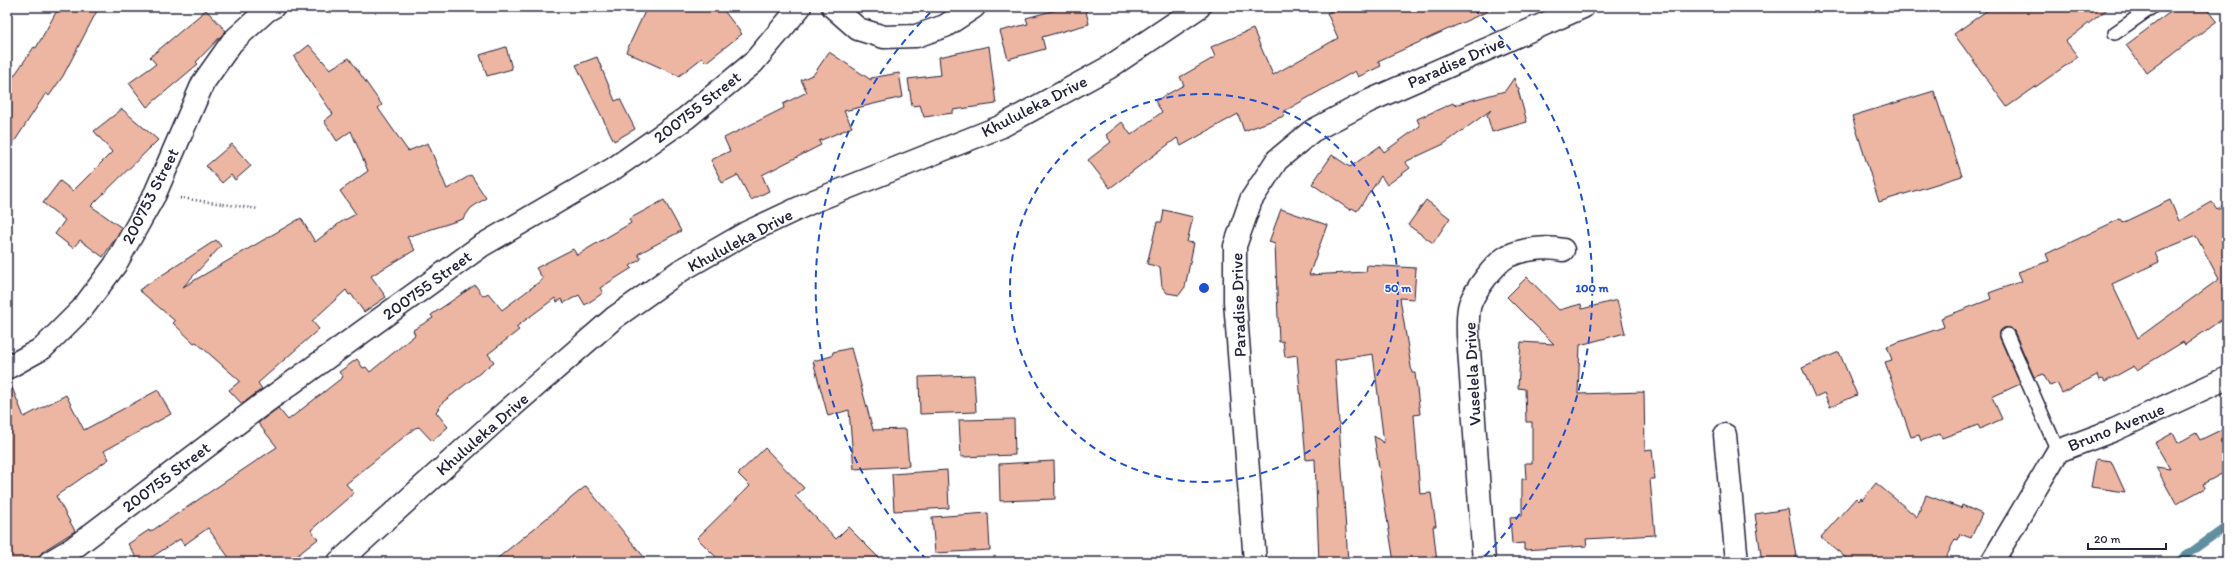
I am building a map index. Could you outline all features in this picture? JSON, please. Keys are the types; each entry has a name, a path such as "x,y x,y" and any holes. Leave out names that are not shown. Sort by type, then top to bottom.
{"street":[{"name":"200753 Street","path":"7,368 43,348 82,309 115,265 155,194 203,83 232,42 266,11 273,7"},
{"name":"200755 Street","path":"50,562 72,549 260,406 481,246 613,169 686,118 753,63 800,7"},
{"path":"833,7 858,29 884,37 916,36 945,26 974,7"},
{"name":"Khululeka Drive","path":"339,562 492,424 614,318 680,272 746,233 814,201 1000,127 1108,68 1199,7"},
{"name":"Paradise Drive","path":"1254,562 1235,301 1236,246 1250,200 1277,160 1312,131 1369,100 1583,7"},
{"name":"Vuselela Drive","path":"1484,562 1468,335 1470,304 1484,279 1507,256 1538,248 1552,247 1563,250"},
{"name":"Bruno Avenue","path":"1992,562 2058,451 2114,430 2227,378"},
{"path":"1725,435 1737,562"}],"lane":[{"path":"2115,33 2152,7"},
{"path":"2007,335 2058,451"}],"path":[{"path":"7,23 14,7"},
{"path":"155,194 259,210"}],"building":[{"path":"59,7 99,7 63,76 49,96 46,93 7,153 7,86 34,47 36,48"},
{"path":"647,7 721,7 742,34 706,62 702,58 679,76 626,52"},
{"path":"1067,7 1085,7 1089,24 1042,37 1045,49 1008,59 1000,31 1028,24 1026,18"},
{"path":"1340,7 1497,7 1378,61 1381,66 1358,77 1355,71 1283,112 1284,116 1244,131 1238,114 1181,146 1177,138 1110,188 1088,160 1111,142 1106,135 1122,122 1131,135 1162,112 1155,101 1184,85 1180,77 1215,57 1211,47 1253,29 1273,75 1338,38 1327,13"},
{"path":"1992,7 2110,7 2066,41 2078,57 2007,107 1954,34"},
{"path":"2177,7 2206,7 2217,21 2147,73 2126,45"},
{"path":"206,10 226,31 196,62 198,64 147,107 129,83 156,64 150,57"},
{"path":"309,45 330,69 349,58 382,105 378,108 408,151 428,143 447,189 471,175 486,198 471,208 463,219 407,237 415,250 371,276 386,297 364,312 351,294 349,295 346,290 312,321 319,329 258,383 262,389 242,404 229,390 240,381 196,342 194,343 173,323 175,321 139,290 216,240 221,246 183,287 301,218 315,242 341,222 356,214 340,191 368,171 351,131 337,141 324,121 333,114 294,57"},
{"path":"989,46 996,104 953,110 953,113 924,117 920,105 912,106 908,79 941,75 939,57"},
{"path":"506,47 512,69 487,76 480,55"},
{"path":"829,52 871,80 871,78 899,73 903,97 844,111 852,127 819,141 821,145 762,175 769,191 751,200 738,175 722,183 711,160 730,151 724,138 784,108 783,104 807,92 801,80 814,74"},
{"path":"597,57 615,101 620,99 635,129 614,141 576,65"},
{"path":"1514,78 1517,87 1520,89 1518,90 1527,122 1492,132 1487,115 1491,110 1444,144 1405,162 1410,168 1387,185 1381,176 1357,211 1352,208 1350,210 1312,184 1332,155 1350,167 1380,146 1384,152 1420,126 1417,119 1453,103 1454,105 1505,91"},
{"path":"1934,91 1962,176 1879,202 1852,116"},
{"path":"122,109 158,140 91,206 122,228 103,257 80,240 73,248 55,234 65,220 43,203 60,181 73,191 112,152 94,131"},
{"path":"232,144 251,166 235,180 231,175 222,183 206,166"},
{"path":"664,200 681,231 638,254 641,259 630,266 632,268 600,288 603,293 585,305 579,295 564,303 562,299 557,302 555,298 516,327 519,330 488,354 494,362 443,402 436,412 448,427 432,441 419,427 415,428 346,484 354,493 311,530 318,539 289,562 232,562 208,528 184,545 180,539 144,562 139,562 128,544 149,530 150,532 277,447 258,423 278,408 288,420 343,377 339,372 357,359 363,368 366,367 370,372 415,335 413,330 433,318 431,315 475,285 483,296 488,293 502,310 543,279 536,268 573,249 577,255 631,223 629,219"},
{"path":"1426,200 1450,218 1433,243 1408,225"},
{"path":"2170,200 2179,221 2212,202 2217,209 2227,204 2227,316 2185,345 2183,342 2137,370 2134,366 2105,382 2103,379 2099,380 2097,375 2062,393 2057,383 2050,386 2043,374 2034,377 2014,331 2011,328 2004,328 2000,331 2000,338 2020,384 1992,397 2002,419 1980,429 1978,425 1942,438 1940,434 1921,441 1919,435 1911,437 1885,362 1892,360 1887,346 1944,327 1941,318 1991,299 1989,293 2022,281 2018,272 2049,261 2046,254 2120,219 2122,223","holes":["2196,236 2219,279 2138,338 2112,284 2159,262 2155,253"]},
{"path":"1281,209 1327,225 1309,275 1366,272 1367,265 1416,268 1414,299 1400,298 1412,373 1415,373 1420,414 1414,415 1420,494 1431,493 1436,526 1433,526 1437,562 1394,562 1374,436 1384,443 1373,354 1335,360 1348,562 1319,562 1315,459 1306,460 1297,355 1285,357 1283,341 1279,342 1275,244 1269,242"},
{"path":"1164,210 1193,217 1187,242 1194,243 1185,287 1179,295 1167,293 1162,287 1160,267 1147,264 1157,222 1162,222"},
{"path":"1527,277 1559,310 1581,304 1582,309 1617,300 1625,333 1580,345 1578,394 1644,392 1645,450 1652,449 1655,479 1650,479 1655,535 1586,539 1587,546 1524,550 1524,543 1512,544 1510,517 1522,516 1522,479 1526,479 1525,463 1532,463 1532,422 1526,422 1525,389 1518,388 1521,342 1554,344 1507,297"},
{"path":"851,348 873,430 906,429 909,466 854,469 849,410 828,416 813,361 832,356 833,352"},
{"path":"1839,352 1857,395 1830,407 1824,393 1815,397 1802,368"},
{"path":"974,375 976,412 920,414 919,377"},
{"path":"7,380 9,380 24,417 66,395 84,430 158,390 171,414 104,451 109,459 56,496 75,531 43,551 35,562 7,562"},
{"path":"1014,419 1015,455 961,457 959,420"},
{"path":"2227,427 2227,471 2203,484 2205,488 2176,504 2156,467 2170,469 2155,443 2173,433 2178,443 2196,433 2200,440"},
{"path":"765,448 804,488 795,496 836,539 848,527 883,562 721,562 697,538 750,486 738,474"},
{"path":"2096,459 2111,461 2125,492 2091,487"},
{"path":"1054,461 1055,499 1000,501 999,464"},
{"path":"947,470 949,508 894,511 892,474"},
{"path":"1876,483 1917,517 1926,495 1961,508 1962,505 1982,514 1971,538 1960,534 1958,540 1955,539 1944,562 1851,562 1821,537 1856,498 1859,501 1861,498 1862,500"},
{"path":"586,486 648,562 493,562"},
{"path":"1788,509 1797,562 1762,562 1755,514"},
{"path":"988,513 990,550 935,553 932,517"}],"waterway":[{"path":"2177,562 2227,526"}]}
